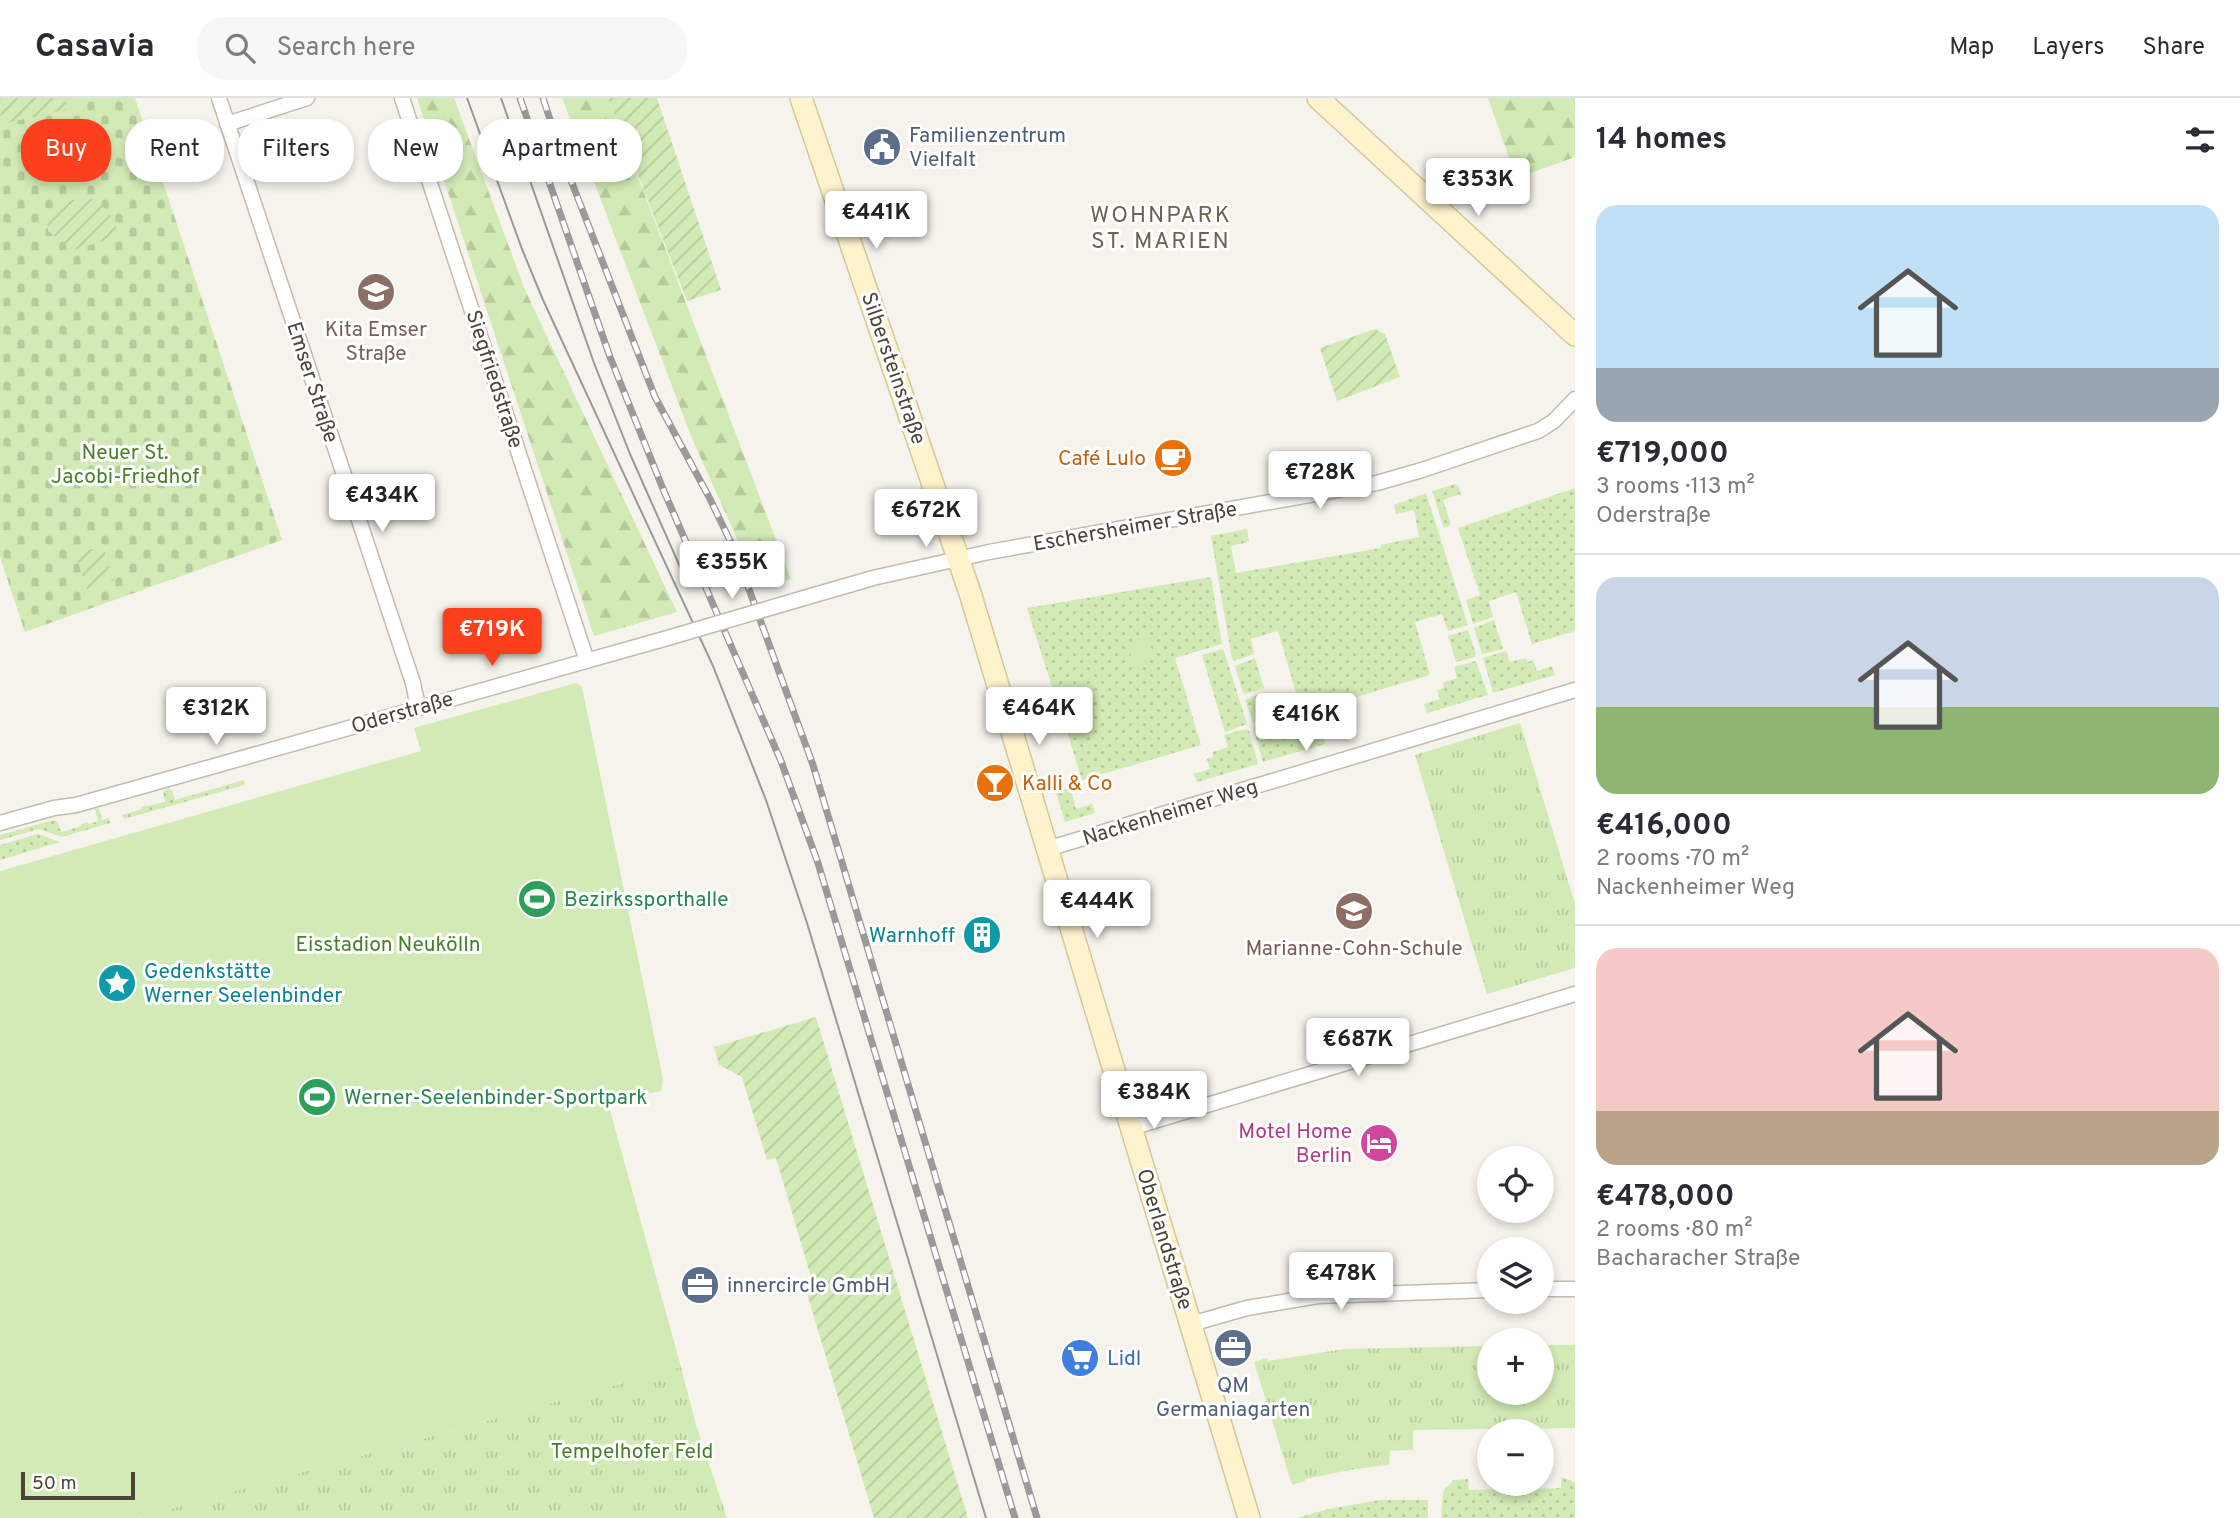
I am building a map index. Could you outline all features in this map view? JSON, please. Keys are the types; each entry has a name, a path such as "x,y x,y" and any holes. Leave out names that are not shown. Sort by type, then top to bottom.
{"street":[{"name":"Emser Straße","path":"219,98 413,683 418,707"},
{"path":"227,124 307,98"},
{"name":"Siegfriedstraße","path":"402,98 587,661"},
{"name":"Silbersteinstraße","path":"801,98 959,559"},
{"path":"1318,98 1575,335"},
{"name":"Eschersheimer Straße","path":"804,598 873,578 989,552 1396,479 1538,431 1554,421 1575,399"},
{"name":"Oberlandstraße","path":"959,559 1249,1518"},
{"name":"Oderstraße","path":"0,823 99,799 804,598"},
{"name":"Nackenheimer Weg","path":"1047,849 1575,690"},
{"path":"1131,1128 1575,994"},
{"path":"1554,1289 1575,1289"},
{"path":"1191,1324 1262,1305 1318,1296 1477,1290"}],"green space":[{"name":"Neuer St. Jacobi-Friedhof","path":"0,98 135,98 142,119 125,119 125,182 163,182 282,540 25,632 0,557"},
{"path":"0,98 65,98 68,109 3,124"},
{"path":"417,98 454,98 462,119 424,119"},
{"path":"562,98 608,98 616,119 570,119"},
{"path":"608,98 657,98 721,290 687,301 641,182 642,119 616,119"},
{"path":"1488,98 1575,98 1575,157 1516,178"},
{"path":"463,122 477,160 477,182 485,182 525,290 677,612 594,636 445,182 463,182"},
{"path":"594,182 640,182 791,579 759,588 691,436"},
{"path":"87,196 108,212 120,236 73,250 48,231 47,213 59,204"},
{"path":"1375,329 1385,334 1400,377 1337,401 1320,348"},
{"path":"1455,484 1461,494 1443,500 1451,525 1444,528 1432,491"},
{"path":"1575,488 1575,631 1532,644 1516,592 1489,601 1493,617 1473,624 1466,600 1480,595 1458,528"},
{"path":"1426,493 1468,625 1448,631 1442,614 1415,622 1430,675 1302,713 1278,631 1251,639 1254,654 1234,661 1232,659 1211,536 1247,529 1249,542 1231,546 1236,573 1381,548 1381,545 1419,537 1414,510 1396,514 1394,505"},
{"path":"103,547 114,580 87,589 76,556"},
{"path":"1211,577 1222,644 1175,658 1201,745 1082,780 1061,712 1036,721 1028,698 1053,690 1027,608"},
{"path":"1494,620 1503,649 1482,654 1474,628"},
{"path":"1468,630 1475,657 1456,662 1448,636"},
{"path":"1148,638 1155,659 1134,665 1127,644"},
{"path":"1222,649 1247,724 1225,732 1202,655"},
{"path":"1506,651 1510,662 1526,658 1528,662 1533,660 1537,671 1552,666 1555,675 1493,693 1483,658"},
{"path":"1255,658 1264,688 1246,694 1243,693 1235,666"},
{"path":"1476,661 1488,695 1427,713 1424,704 1440,699 1437,690 1444,688 1443,683 1457,678 1454,667"},
{"name":"Werner-Seelenbinder-Sportpark","path":"576,683 582,687 663,1079 661,1091 608,1103 681,1367 138,1518 0,1518 0,871 421,751 414,728"},
{"path":"1265,692 1273,718 1253,723 1245,700"},
{"path":"1276,720 1280,732 1296,728 1297,732 1304,730 1307,740 1323,735 1325,744 1263,762 1253,727"},
{"path":"1520,723 1575,904 1575,968 1487,994 1415,755"},
{"path":"1246,729 1249,731 1258,764 1197,782 1194,774 1210,769 1207,759 1213,757 1213,752 1228,747 1224,735"},
{"path":"244,780 245,785 124,819 122,815 142,809 141,807 165,802 163,792 168,788 172,790 175,800"},
{"path":"1070,787 1076,809 1092,804 1095,813 1065,822 1056,792"},
{"path":"99,808 102,820 109,818 110,823 62,837 39,829 0,840 0,835 54,820 61,832 88,822 89,824 98,821 95,809"},
{"path":"38,834 60,842 0,860 0,845"},
{"path":"816,1017 968,1518 874,1518 803,1280 811,1277 776,1158 767,1160 742,1077 719,1065 714,1047"},
{"path":"1554,1345 1575,1345 1575,1428 1554,1428 1554,1419 1477,1419 1477,1429 1413,1430 1413,1450 1390,1451 1389,1465 1305,1479 1292,1485 1254,1362 1267,1358 1268,1361 1344,1349 1477,1346 1477,1405 1554,1405"},
{"name":"Tempelhofer Feld","path":"681,1367 696,1425 727,1518 138,1518"},
{"path":"1561,1477 1575,1482 1575,1518 1441,1518 1443,1491 1454,1480 1468,1479 1469,1490 1477,1490 1477,1496 1554,1496 1554,1488 1561,1488"},
{"path":"1380,1500 1428,1500 1428,1518 1297,1518 1328,1509"}],"tram line":[{"path":"467,98 543,300 713,666 766,800 807,923 986,1518"},
{"path":"501,98 594,363 630,454 685,578"}],"railway":[{"path":"520,98 610,357 663,489 781,761 818,863 1015,1518"},
{"path":"543,98 565,165 655,397 735,551 813,765 1037,1518"}],"place":[{"name":"Familienzentrum Vielfalt","path":"882,147"},
{"name":"Kita Emser Straße","path":"376,292"},
{"name":"Café Lulo","path":"1173,458"},
{"name":"Kalli & Co","path":"995,783"},
{"name":"Bezirkssporthalle","path":"537,899"},
{"name":"Marianne-Cohn-Schule","path":"1354,911"},
{"name":"Warnhoff","path":"982,935"},
{"name":"Gedenkstätte Werner Seelenbinder","path":"117,983"},
{"name":"Werner-Seelenbinder-Sportpark","path":"317,1097"},
{"name":"Motel Home Berlin","path":"1379,1143"},
{"name":"innercircle GmbH","path":"700,1285"},
{"name":"QM Germaniagarten","path":"1233,1348"},
{"name":"Lidl","path":"1080,1358"}],"district":[{"name":"WOHNPARK ST. MARIEN","path":"1161,227"}],"park label":[{"name":"Eisstadion Neukölln","path":"388,944"}]}
